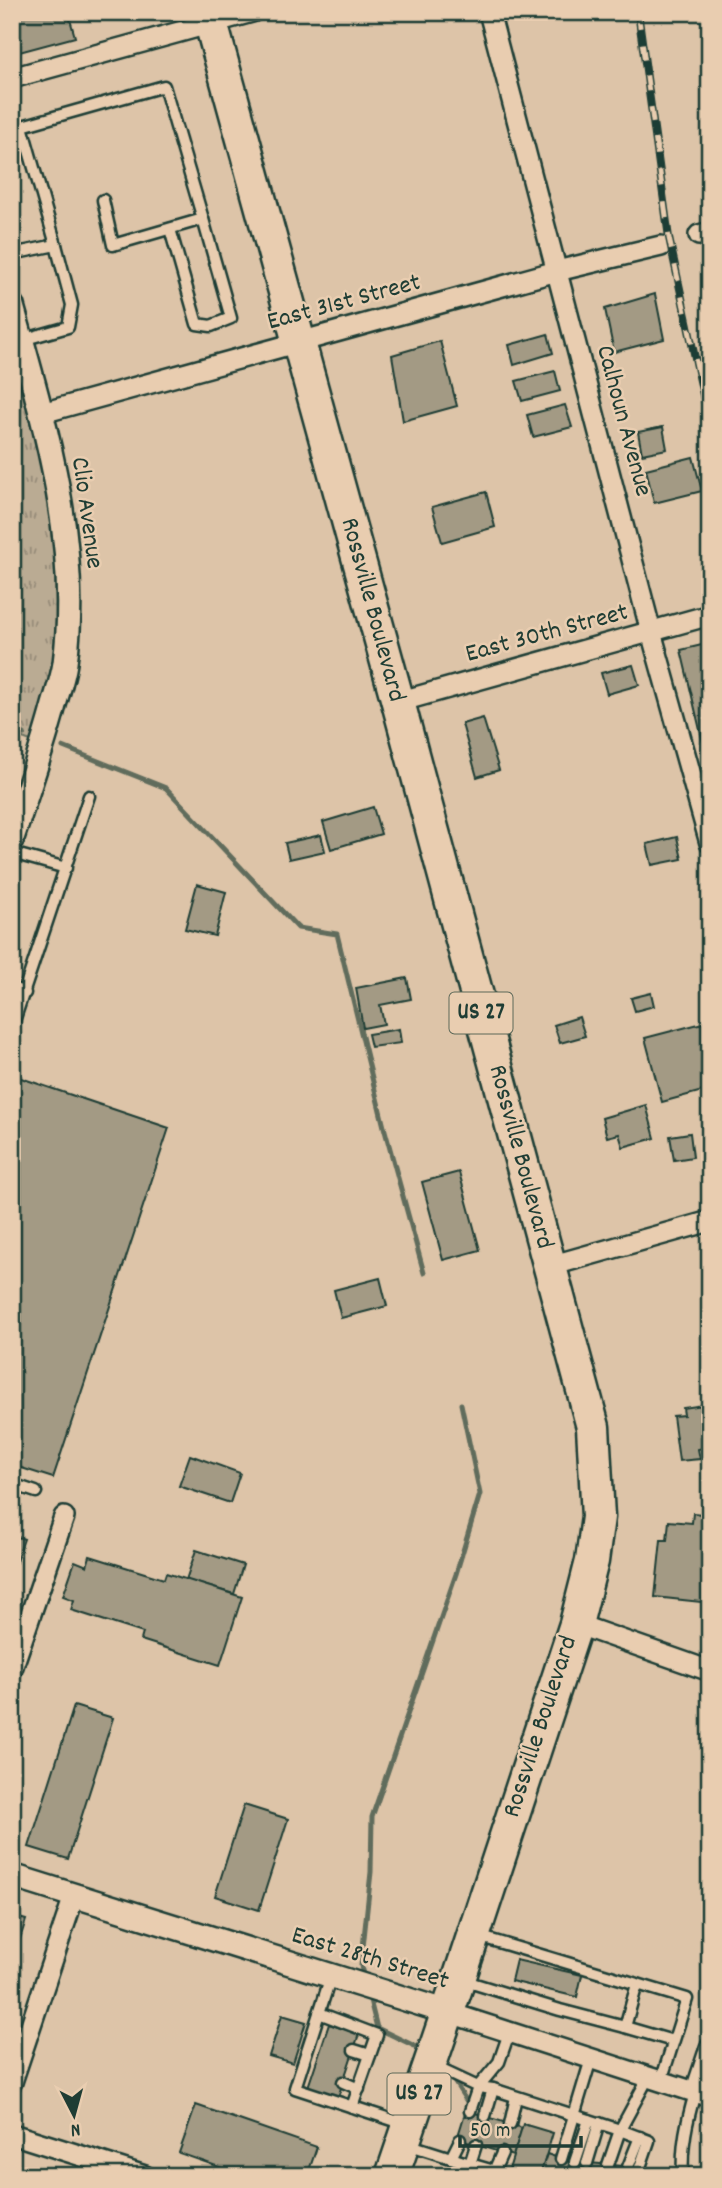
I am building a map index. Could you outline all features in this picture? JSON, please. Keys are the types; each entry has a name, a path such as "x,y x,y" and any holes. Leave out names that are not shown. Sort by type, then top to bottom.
{"highway":[{"name":"Rossville Boulevard","path":"209,18 398,702 593,1427 598,1517 592,1561 576,1624 392,2176"}],"street":[{"path":"12,78 209,18 252,12"},
{"name":"Calhoun Avenue","path":"489,12 651,632 710,843"},
{"name":"East 31st Street","path":"42,413 557,271 661,246"},
{"name":"Clio Avenue","path":"12,306 42,413 64,530 68,601 65,665 47,731 12,838"},
{"name":"East 30th Street","path":"398,702 710,615"},
{"path":"550,1266 710,1221"},
{"path":"12,1669 19,1625 64,1517"},
{"path":"576,1624 710,1671"},
{"name":"East 28th Street","path":"12,1876 702,2095"},
{"path":"12,2082 74,1896"},
{"path":"702,2095 710,2049"},
{"path":"12,2134 145,2176"}],"lane":[{"path":"22,340 68,327 72,305 22,126 164,86 231,318 211,326 197,324 170,229"},
{"path":"103,200 114,245 203,219"},
{"path":"12,254 56,245"},
{"path":"12,1027 89,796"},
{"path":"12,853 66,868"},
{"path":"12,988 25,993"},
{"path":"12,1484 36,1492"},
{"path":"473,1934 687,1999 673,2041 655,2080 620,2130 608,2165"},
{"path":"331,1976 295,2088 352,2107 451,2158 470,2164 494,2171 502,2153"},
{"path":"459,1979 673,2041"},
{"path":"625,2027 637,1984"},
{"path":"319,2012 377,2035 352,2107"},
{"path":"470,2112 478,2087 499,2062 509,2033"},
{"path":"312,2034 324,2039"},
{"path":"354,2049 370,2055"},
{"path":"561,2159 591,2059"},
{"path":"429,2064 478,2087 493,2089 649,2141 637,2176"},
{"path":"301,2068 312,2073"},
{"path":"343,2082 359,2089"},
{"path":"485,2116 493,2089"},
{"path":"682,2176 684,2132 702,2095"},
{"path":"510,2124 516,2097"},
{"path":"575,2162 594,2122"},
{"path":"587,2163 594,2122"},
{"path":"628,2167 640,2137"},
{"path":"451,2158 460,2140"},
{"path":"470,2164 476,2145"}],"green space":[{"path":"12,339 40,440 55,551 56,648 44,712 33,742 12,734"}],"building":[{"path":"12,12 68,12 75,37 12,54"},
{"path":"655,294 664,339 614,352 605,309"},
{"path":"548,334 553,353 514,365 509,345"},
{"path":"440,341 457,406 403,421 392,355"},
{"path":"555,371 560,391 522,401 516,381"},
{"path":"565,405 572,427 533,437 527,415"},
{"path":"663,427 667,449 642,454 638,432"},
{"path":"693,457 702,491 654,503 646,469"},
{"path":"486,492 495,527 442,542 432,507"},
{"path":"710,643 710,750 705,751 681,650"},
{"path":"633,665 639,685 607,694 601,673"},
{"path":"483,718 499,770 477,777 462,724"},
{"path":"373,807 381,834 331,849 323,822"},
{"path":"321,835 325,851 289,859 285,843"},
{"path":"677,837 682,859 652,865 647,844"},
{"path":"197,884 226,892 215,936 185,929"},
{"path":"407,978 411,999 380,1005 384,1024 363,1028 356,988"},
{"path":"651,993 654,1006 635,1011 631,998"},
{"path":"579,1017 585,1036 560,1043 554,1025"},
{"path":"710,1021 710,1089 662,1102 645,1038"},
{"path":"399,1029 401,1043 371,1047 368,1034"},
{"path":"12,1075 169,1128 53,1478 12,1465"},
{"path":"646,1105 655,1138 623,1147 619,1134 607,1137 602,1118"},
{"path":"690,1133 693,1157 674,1160 670,1136"},
{"path":"459,1172 480,1250 443,1260 422,1182"},
{"path":"380,1278 387,1306 341,1318 334,1290"},
{"path":"710,1404 710,1447 698,1449 700,1459 679,1461 673,1416 684,1415 683,1408"},
{"path":"190,1455 240,1473 230,1503 179,1486"},
{"path":"693,1513 710,1515 710,1603 655,1597 661,1540 667,1540 669,1521 692,1523"},
{"path":"12,1535 24,1539 12,1573"},
{"path":"196,1550 243,1565 234,1594 186,1580"},
{"path":"90,1556 164,1579 166,1573 242,1597 220,1665 141,1640 143,1633 71,1610 74,1600 63,1596 75,1561 87,1566"},
{"path":"74,1706 113,1718 68,1859 29,1847"},
{"path":"244,1805 288,1819 259,1910 215,1896"},
{"path":"12,1916 26,1920 12,1964"},
{"path":"516,1960 582,1975 577,1997 511,1981"},
{"path":"282,2015 306,2022 293,2063 269,2056"},
{"path":"329,2024 359,2034 338,2097 308,2087"},
{"path":"196,2105 317,2147 307,2176 245,2176 179,2153"},
{"path":"466,2110 522,2128 513,2156 457,2139"},
{"path":"523,2124 553,2133 540,2176 507,2176"},
{"path":"547,2154 567,2161 633,2167 632,2176 553,2176 541,2172"}],"waterway":[{"path":"12,731 24,734"},
{"path":"63,747 166,788 298,928 337,934 384,1127 424,1273"},
{"path":"364,1979 361,1966 371,1872 372,1817 456,1574 480,1494 461,1404"},
{"path":"369,1996 377,2028 423,2050"},
{"path":"450,2075 471,2108"},
{"path":"534,2173 545,2176"}],"railway":[{"path":"638,12 669,238 710,427"}]}
